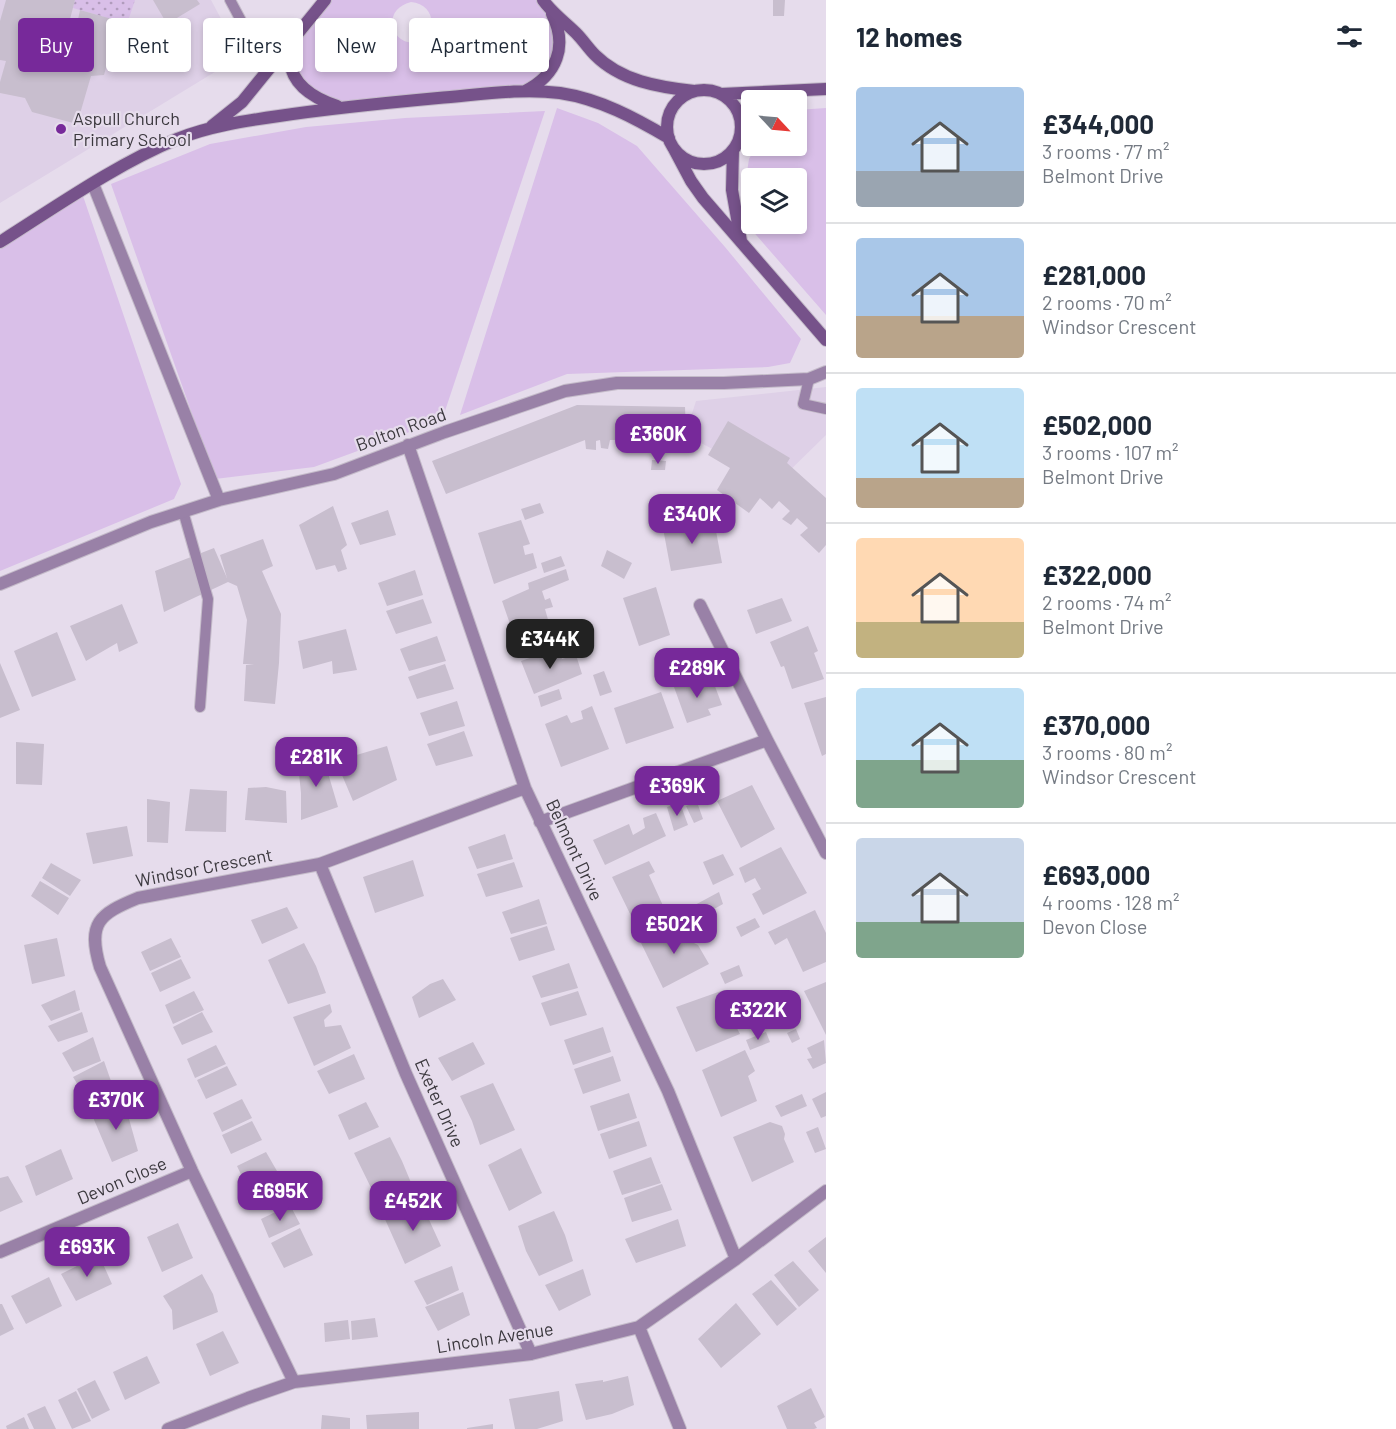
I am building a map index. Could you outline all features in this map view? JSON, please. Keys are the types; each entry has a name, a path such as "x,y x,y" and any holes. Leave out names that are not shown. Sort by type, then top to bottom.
{"main road":[{"path":"303,27 325,0"},
{"path":"524,91 539,84 550,74 556,59 560,42 557,24 546,4"},
{"path":"546,4 595,55 620,74 663,88 712,91 730,101 737,110 740,122 740,133 733,150 732,190 741,242"},
{"path":"211,127 242,102 267,72"},
{"path":"293,72 305,90 319,100 339,107"},
{"path":"798,90 826,89"},
{"path":"0,242 141,156 177,139 211,127 339,107 524,91 560,93 593,101 636,119 672,144 682,157 692,162 715,163 725,158 733,150"},
{"path":"695,91 684,96 675,104 669,114 667,126 672,144 691,181 826,340"},
{"path":"721,94 741,93"}],"street":[{"path":"93,184 219,500"},
{"name":"Bolton Road","path":"0,584 183,511 219,500 334,474 408,445 565,391 617,383 724,383 809,379 826,372"},
{"name":"Belmont Drive","path":"408,445 525,788 668,1090 736,1259"},
{"path":"700,605 826,853"},
{"path":"540,822 767,740"},
{"name":"Windsor Crescent","path":"294,1382 192,1171 100,967 93,945 98,923 113,908 138,898 320,864 525,788"},
{"name":"Exeter Drive","path":"320,864 406,1074 531,1354"},
{"name":"Devon Close","path":"0,1252 192,1171"},
{"name":"Lincoln Avenue","path":"168,1429 294,1382 531,1354 639,1327 736,1259 826,1191"},
{"path":"639,1327 680,1429"}],"lane":[{"path":"230,0 240,18"},
{"path":"809,379 803,404 826,409"},
{"path":"183,511 208,599 200,707"}],"shaded area":[{"name":"Aspull Church Primary School","path":"0,0 211,0 221,18 203,18 203,72 215,72 0,203"},
{"path":"75,0 135,0 129,18 108,18 73,8"},
{"path":"325,0 543,0 560,42 549,64 549,18 431,18 423,6 411,2 400,7 393,18 315,18 315,72 397,72 397,35 409,42 409,72 545,72 539,84 339,107 294,76 294,72 303,72 303,28"},
{"path":"557,108 598,123 637,146 801,339 790,363 768,367 567,374 460,415"},
{"path":"826,108 826,315 755,234 807,234 807,168 748,168 751,156 807,156 807,109"},
{"path":"545,111 442,420 314,467 215,479 111,184 210,144 306,127 405,118"},
{"path":"83,196 181,484 174,499 0,571 0,248"},
{"path":"826,387 826,435 778,482 685,435 696,401"}],"building":[{"path":"6,0 75,0 70,18 18,18 18,72 94,72 94,18 78,18 80,10 108,18 106,18 104,75 91,76 77,124 32,112 25,98 0,93 0,82 6,61 0,60 0,21"},
{"path":"153,0 197,0 200,4 177,18 164,18"},
{"path":"773,0 785,0 784,16 773,16"},
{"path":"577,405 685,407 687,451 640,450 638,440 632,440 630,449 621,449 620,440 610,440 608,449 601,448 600,440 596,441 596,450 586,449 585,440 446,494 432,461"},
{"path":"728,421 790,458 787,463 826,498 826,545 819,553 800,535 808,528 797,518 791,525 782,519 790,511 779,501 772,509 760,498 749,513 717,490 730,468 708,455"},
{"path":"652,460 666,461 665,470 651,470"},
{"path":"540,503 544,513 525,520 521,509"},
{"path":"333,506 347,545 341,550 347,569 338,572 335,565 316,570 299,525"},
{"path":"388,510 396,535 360,545 351,523"},
{"path":"713,515 722,563 671,571 662,523 678,521 679,530 704,527 703,516"},
{"path":"521,520 530,544 523,546 525,555 533,553 537,568 494,584 478,533"},
{"path":"263,539 273,566 262,571 281,614 275,704 244,701 246,665 254,664 243,664 247,620 237,586 228,582 164,612 155,571 214,548 227,578 220,555"},
{"path":"607,550 632,563 624,579 601,566"},
{"path":"561,556 565,566 544,573 541,563"},
{"path":"566,569 569,580 542,591 545,600 550,598 553,607 545,609 549,623 556,622 561,633 519,650 502,601 529,589 528,583"},
{"path":"415,570 423,595 387,606 378,583"},
{"path":"656,587 670,635 639,646 623,598"},
{"path":"782,598 792,621 756,634 747,610"},
{"path":"423,599 432,623 396,634 386,611"},
{"path":"122,604 138,643 119,652 117,643 86,661 70,626"},
{"path":"808,626 818,651 814,653 824,679 792,689 784,666 781,667 770,642"},
{"path":"346,629 357,670 333,674 332,661 303,669 298,641"},
{"path":"57,632 76,680 32,697 14,651"},
{"path":"437,636 446,661 409,671 400,649"},
{"path":"559,648 562,659 576,655 582,674 534,694 521,661"},
{"path":"673,648 680,665 665,671 658,653"},
{"path":"0,663 20,710 0,718"},
{"path":"445,664 454,689 417,699 408,677"},
{"path":"604,671 612,692 600,696 593,675"},
{"path":"698,676 701,685 713,681 722,705 708,709 711,715 687,723 674,687"},
{"path":"559,689 562,699 541,707 538,696"},
{"path":"661,692 674,728 626,744 614,708"},
{"path":"826,697 826,754 822,756 804,703"},
{"path":"457,701 465,726 429,736 420,713"},
{"path":"592,706 609,749 561,767 545,724 567,715 571,723 583,719 581,711"},
{"path":"464,731 473,756 436,766 427,744"},
{"path":"16,742 44,744 42,785 16,784"},
{"path":"387,746 397,780 353,801 336,761"},
{"path":"323,756 338,807 301,820 298,764"},
{"path":"752,785 775,829 741,848 717,801"},
{"path":"266,787 286,791 287,823 245,820 248,788"},
{"path":"190,789 227,791 226,832 185,831"},
{"path":"147,799 170,802 168,843 147,842"},
{"path":"697,802 703,819 694,823 686,806"},
{"path":"680,803 688,825 674,831 667,807"},
{"path":"656,813 666,836 605,865 593,840 629,824 633,835 645,828 643,818"},
{"path":"127,826 133,856 93,864 86,833"},
{"path":"505,834 513,859 477,869 468,847"},
{"path":"781,847 807,893 763,915 752,894 761,889 755,878 745,883 739,868"},
{"path":"723,854 734,875 713,885 703,862"},
{"path":"413,860 424,896 375,913 363,877"},
{"path":"649,861 655,872 649,875 665,910 636,926 612,877"},
{"path":"514,862 523,887 486,897 477,874"},
{"path":"51,863 81,880 70,896 42,878"},
{"path":"40,881 69,898 58,915 31,896"},
{"path":"719,892 723,904 698,918 693,906"},
{"path":"539,899 547,924 511,934 502,912"},
{"path":"287,907 298,928 262,944 251,920"},
{"path":"815,910 826,933 826,962 803,972 787,938 775,945 768,932"},
{"path":"755,918 760,927 741,937 736,927"},
{"path":"684,924 695,938 694,943 698,945 709,964 663,988 641,943"},
{"path":"547,926 555,950 519,961 510,938"},
{"path":"57,938 65,976 32,984 24,945"},
{"path":"171,938 181,957 150,971 141,952"},
{"path":"304,943 326,993 288,1004 268,960"},
{"path":"181,959 191,978 160,992 151,973"},
{"path":"569,963 578,988 541,998 532,976"},
{"path":"739,965 743,976 725,984 720,973"},
{"path":"443,979 456,1000 419,1018 412,997 430,984"},
{"path":"826,982 826,1035 804,991"},
{"path":"75,990 80,1010 51,1021 41,1005"},
{"path":"724,990 732,997 732,1005 728,1011 740,1034 696,1052 676,1007"},
{"path":"194,991 204,1010 173,1024 165,1005"},
{"path":"578,991 587,1015 550,1026 541,1003"},
{"path":"788,993 793,1003 783,1007 779,998"},
{"path":"330,1004 332,1012 324,1020 325,1027 341,1025 351,1048 314,1066 293,1017"},
{"path":"82,1012 88,1032 58,1042 48,1026"},
{"path":"202,1012 213,1032 182,1045 173,1027"},
{"path":"603,1027 611,1052 573,1065 564,1040"},
{"path":"796,1029 800,1039 792,1043 787,1033"},
{"path":"766,1032 770,1042 750,1050 746,1040"},
{"path":"93,1037 101,1061 73,1072 62,1053"},
{"path":"824,1040 826,1063 813,1069 807,1059 812,1058 807,1048"},
{"path":"473,1042 485,1064 452,1081 438,1058"},
{"path":"216,1045 226,1064 195,1078 187,1059"},
{"path":"745,1050 755,1071 748,1076 757,1101 721,1117 702,1070"},
{"path":"354,1054 365,1079 329,1094 317,1071"},
{"path":"613,1056 621,1081 583,1094 574,1069"},
{"path":"104,1061 112,1084 84,1095 73,1077"},
{"path":"227,1066 237,1085 206,1099 197,1080"},
{"path":"493,1083 515,1130 480,1145 460,1096"},
{"path":"826,1092 826,1116 821,1118 812,1099"},
{"path":"629,1093 637,1118 598,1131 590,1106"},
{"path":"802,1094 807,1106 781,1117 775,1106"},
{"path":"242,1099 252,1118 222,1132 213,1113"},
{"path":"124,1101 138,1151 112,1162 92,1115"},
{"path":"366,1102 379,1127 349,1140 338,1115"},
{"path":"252,1121 262,1140 231,1154 222,1135"},
{"path":"639,1121 647,1146 609,1159 600,1134"},
{"path":"770,1122 782,1126 784,1139 794,1162 752,1182 733,1137"},
{"path":"818,1127 826,1149 815,1153 806,1132"},
{"path":"390,1137 412,1185 376,1198 354,1153"},
{"path":"521,1148 542,1193 509,1211 488,1165"},
{"path":"61,1149 73,1179 36,1196 25,1166"},
{"path":"266,1152 277,1171 246,1185 237,1166"},
{"path":"651,1157 661,1183 622,1195 613,1171"},
{"path":"276,1173 287,1192 256,1206 247,1187"},
{"path":"8,1176 23,1202 0,1212 0,1178"},
{"path":"662,1184 672,1210 632,1222 624,1198"},
{"path":"421,1202 441,1246 405,1264 384,1217"},
{"path":"290,1205 300,1224 269,1238 261,1219"},
{"path":"554,1211 573,1261 539,1276 526,1251 518,1226"},
{"path":"678,1219 686,1246 636,1263 625,1239"},
{"path":"178,1223 193,1258 162,1272 147,1237"},
{"path":"300,1228 313,1255 284,1268 271,1243"},
{"path":"826,1237 826,1273 808,1251"},
{"path":"99,1255 112,1284 76,1301 61,1274"},
{"path":"793,1261 819,1290 799,1307 774,1275"},
{"path":"452,1266 459,1290 427,1305 414,1281"},
{"path":"583,1269 591,1295 559,1311 545,1285"},
{"path":"202,1274 213,1294 218,1312 173,1330 172,1310 163,1296"},
{"path":"49,1277 62,1306 26,1324 11,1296"},
{"path":"771,1280 797,1309 777,1326 752,1294"},
{"path":"463,1292 470,1315 438,1331 425,1307"},
{"path":"736,1303 761,1334 721,1368 698,1339"},
{"path":"0,1304 14,1329 0,1336"},
{"path":"375,1318 378,1337 352,1340 351,1321"},
{"path":"348,1320 350,1339 325,1342 324,1323"},
{"path":"223,1331 239,1363 210,1376 196,1344"},
{"path":"147,1356 160,1383 125,1400 113,1372"},
{"path":"628,1376 634,1405 612,1414 586,1420 575,1384 603,1380 603,1382"},
{"path":"95,1380 110,1410 92,1419 77,1389"},
{"path":"811,1388 825,1417 814,1423 817,1428 814,1429 787,1429 777,1406"},
{"path":"76,1391 91,1421 72,1429 58,1400"},
{"path":"559,1391 563,1421 537,1429 515,1429 509,1399"},
{"path":"45,1406 56,1429 34,1429 27,1414"},
{"path":"419,1412 419,1429 367,1429 366,1415"},
{"path":"322,1415 350,1418 350,1429 321,1429"},
{"path":"24,1417 29,1429 7,1429 6,1426"},
{"path":"493,1424 493,1429 467,1429 467,1428"}],"place":[{"name":"Aspull Church Primary School","path":"61,129"}]}
